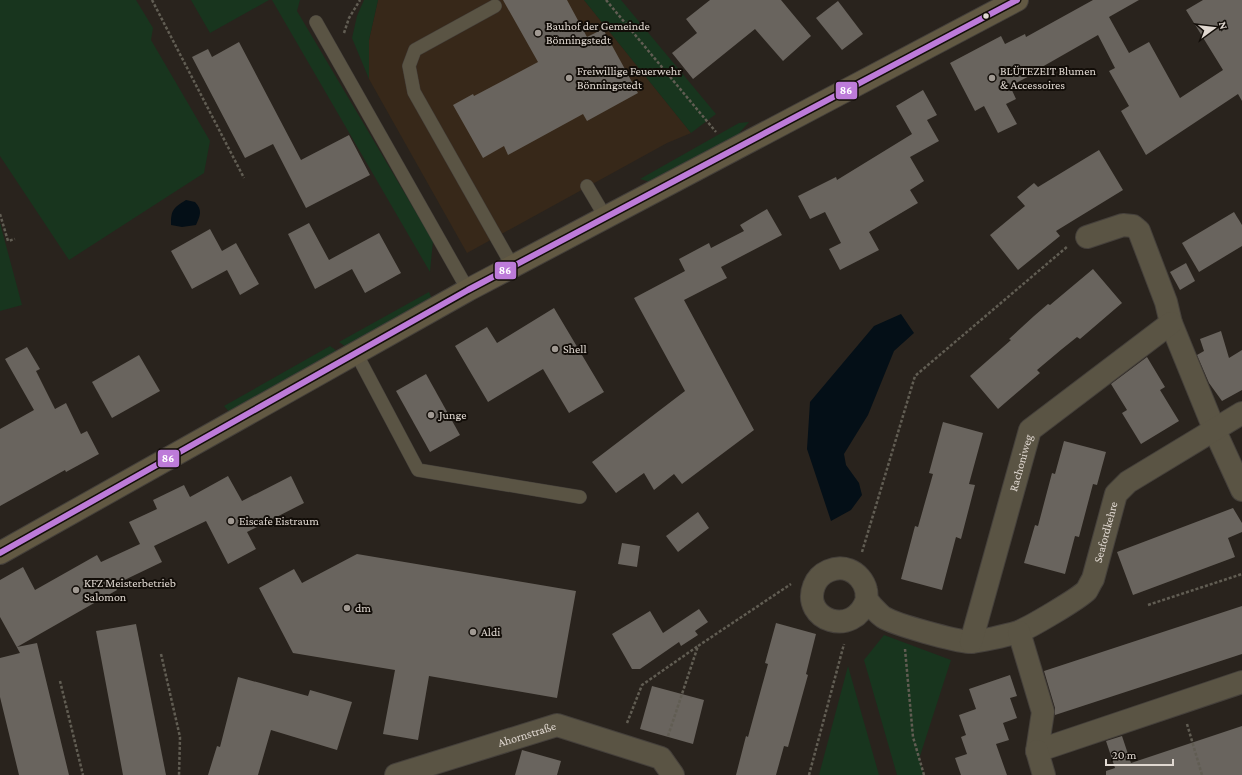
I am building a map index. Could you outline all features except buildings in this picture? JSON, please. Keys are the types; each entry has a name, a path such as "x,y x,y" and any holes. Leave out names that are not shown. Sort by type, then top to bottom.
{"main road":[{"path":"0,553 468,290 1017,0"}],"street":[{"path":"1087,237 1123,225 1133,226 1139,231 1166,302 1171,323 1215,431 1242,490"},
{"name":"Rachoniweg","path":"971,642 1030,430 1171,323"},
{"name":"Seafordkehre","path":"850,571 863,582 866,599 883,617 912,628 971,642 1019,632 1075,599 1086,590 1093,579 1116,494 1128,482 1215,431 1242,412"},
{"path":"850,571 833,569 819,578 814,586 812,594 814,603 820,613 830,620 846,622 860,613 866,599"},
{"path":"1019,632 1043,712 1037,751 1044,775"},
{"path":"1037,751 1242,682"},
{"name":"Ahornstraße","path":"396,775 557,725 619,744 667,766"}],"lane":[{"path":"495,6 415,50 410,66 414,92 513,267"},
{"path":"316,22 468,290"},
{"path":"587,186 606,218"},
{"path":"356,353 418,470 580,497"}],"path":[{"path":"152,0 244,178"},
{"path":"343,33 349,18 360,0"},
{"path":"606,0 716,132"},
{"path":"0,214 8,241 15,240"},
{"path":"850,571 862,554 915,376 1066,247 1087,237"},
{"path":"1148,605 1242,574"},
{"path":"619,744 642,685 796,581 814,586"},
{"path":"809,775 846,638 846,622"},
{"path":"912,628 905,651 913,737 924,775"},
{"path":"667,766 698,646"},
{"path":"161,654 180,737 179,775"},
{"path":"60,681 83,775"},
{"path":"1181,703 1202,775"}],"shaded area":[{"path":"378,0 584,0 691,133 667,143 467,253 369,79 369,40"},
{"path":"186,200 195,202 200,210 200,216 196,225 182,227 171,225 172,213 178,205"},
{"path":"901,314 914,333 894,351 868,415 844,454 846,465 859,483 862,495 851,510 831,521 807,449 810,402 874,326"}],"green space":[{"path":"0,0 136,0 153,28 151,40 210,141 204,173 69,260 0,156"},
{"path":"191,0 269,0 210,33"},
{"path":"272,0 300,0 297,11 433,241 430,272"},
{"path":"364,0 378,0 369,40 369,79 352,38 357,16"},
{"path":"584,0 621,0 716,114 691,133"},
{"path":"749,122 734,139 654,183 640,179 739,123"},
{"path":"0,223 22,305 0,311"},
{"path":"429,292 432,299 349,349 339,342"},
{"path":"330,346 337,351 337,354 231,414 224,406"},
{"path":"884,635 951,660 919,759 924,775 897,775 864,660"},
{"path":"848,666 879,775 819,775"}],"transit line":[{"name":"86","path":"0,553 468,290 1017,0"}],"place":[{"name":"Bauhof der Gemeinde Bönningstedt","path":"538,33"},
{"name":"Freiwillige Feuerwehr Bönningstedt","path":"569,78"},
{"name":"BLÜTEZEIT Blumen & Accessoires","path":"992,78"},
{"name":"Shell","path":"555,349"},
{"name":"Junge","path":"431,415"},
{"name":"Eiscafe Eistraum","path":"231,521"},
{"name":"KFZ Meisterbetrieb Salomon","path":"76,590"},
{"name":"dm","path":"347,608"},
{"name":"Aldi","path":"473,632"}]}
